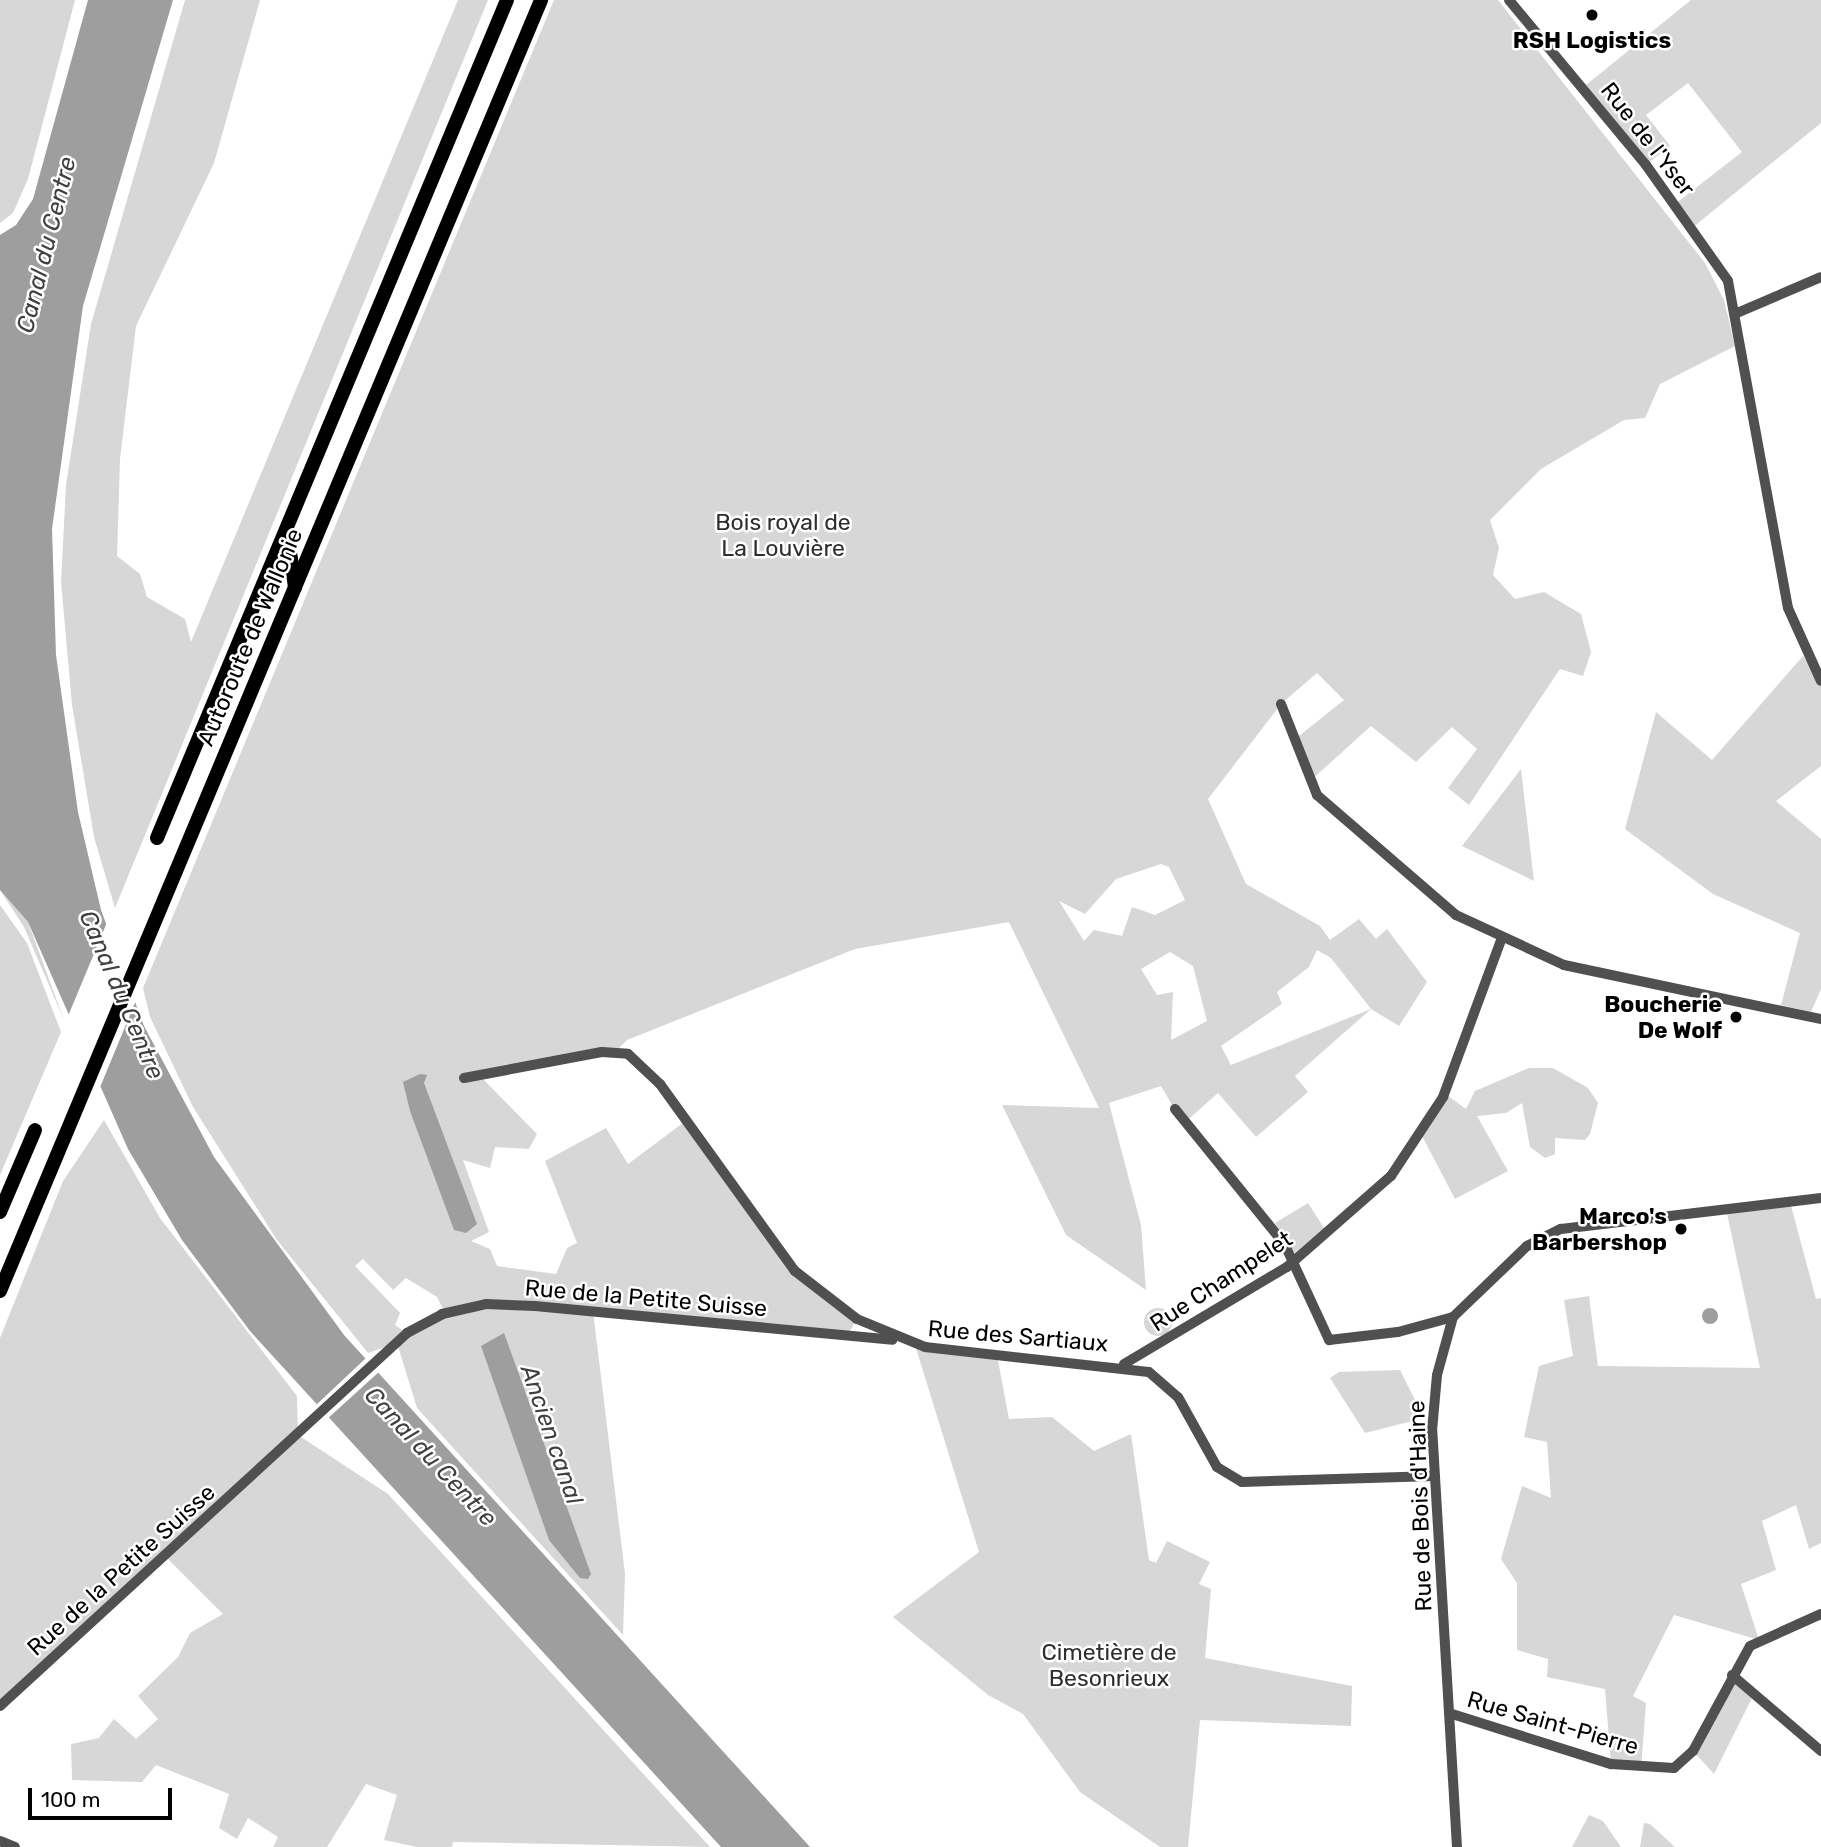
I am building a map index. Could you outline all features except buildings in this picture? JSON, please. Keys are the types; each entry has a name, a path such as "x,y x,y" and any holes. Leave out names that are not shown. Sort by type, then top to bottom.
{"highway":[{"name":"Autoroute de Wallonie","path":"157,838 507,0"},
{"name":"Autoroute de Wallonie","path":"0,1291 541,0"},
{"path":"286,528 295,588"},
{"path":"0,1212 35,1130"}],"street":[{"name":"Rue de l'Yser","path":"1509,0 1717,261 1737,313 1788,608 1821,681"},
{"path":"1737,313 1821,277"},
{"path":"1281,704 1321,799 1432,899 1501,940 1580,969 1821,1019"},
{"name":"Rue Champelet","path":"1124,1364 1294,1261 1382,1186 1424,1130 1443,1097 1501,940"},
{"name":"Rue des Sartiaux","path":"464,1078 609,1051 634,1058 795,1271 838,1308 900,1341 966,1354 1124,1364 1169,1386 1211,1459 1242,1482 1436,1476"},
{"path":"1175,1109 1294,1261 1329,1340 1398,1332 1453,1317 1527,1247 1561,1229 1821,1198"},
{"name":"Rue de la Petite Suisse","path":"0,1706 399,1341 442,1314 486,1304 900,1341"},
{"name":"Rue de Bois d'Haine","path":"1453,1317 1433,1401 1457,1847"},
{"name":"Rue Saint-Pierre","path":"1450,1713 1611,1764 1668,1769 1690,1757 1732,1675 1754,1643 1821,1615"},
{"path":"1732,1675 1821,1751"},
{"path":"0,1842 15,1847"}],"green space":[{"path":"0,0 75,0 28,179 13,213 0,223"},
{"path":"185,0 260,0 214,163 136,326 120,459 117,556 140,574 147,597 185,619 191,642 458,0 488,0 115,908 94,837 72,705 61,582 66,485 91,324"},
{"name":"Bois royal de La Louvière","path":"554,0 1498,0 1705,263 1724,300 1735,346 1660,384 1645,418 1624,420 1541,469 1490,520 1499,548 1493,575 1515,599 1544,592 1581,614 1591,652 1583,676 1560,669 1469,805 1448,788 1477,749 1452,727 1416,762 1371,726 1309,782 1294,740 1344,700 1317,673 1281,704 1208,799 1246,884 1320,926 1330,940 1359,919 1376,939 1387,929 1427,982 1399,1026 1371,1009 1295,1076 1308,1092 1256,1137 1218,1093 1183,1124 1161,1086 1109,1103 1141,1225 1146,1290 1066,1235 1002,1105 1099,1108 1009,922 855,949 627,1040 616,1051 479,1075 537,1134 529,1149 495,1147 490,1168 463,1160 489,1232 471,1241 490,1249 497,1266 556,1274 567,1248 577,1243 545,1161 606,1128 628,1164 687,1120 781,1255 857,1319 847,1336 593,1311 625,1574 623,1635 417,1408 397,1343 368,1353 277,1240 193,1107 150,1017 143,988","holes":["1161,864 1169,867 1185,900 1155,915 1132,907 1122,936 1094,930 1084,941 1059,901 1085,914 1116,879","1317,950 1331,958 1371,1009 1231,1065 1221,1046 1282,1004 1277,992 1309,967","1170,952 1193,966 1207,1021 1171,1040 1173,992 1157,995 1141,969","363,1259 393,1290 406,1278 437,1297 445,1313 407,1333 395,1325 400,1313 355,1266"]},
{"path":"1691,0 1821,0 1821,123 1692,228 1675,204 1742,152 1688,83 1646,115 1670,146 1646,165 1586,85"},
{"path":"1803,656 1821,683 1821,766 1776,801 1821,839 1821,989 1811,1012 1781,1005 1800,933 1713,894 1625,829 1656,712 1712,760"},
{"path":"1521,769 1534,881 1462,846"},
{"path":"0,890 28,922 64,1020 24,927"},
{"path":"0,905 27,943 61,1032 0,1175"},
{"path":"1529,1068 1553,1068 1588,1088 1598,1103 1590,1134 1585,1140 1555,1138 1555,1154 1545,1158 1530,1147 1522,1103 1506,1113 1477,1116 1508,1171 1455,1199 1421,1134 1444,1093 1466,1109 1475,1091"},
{"path":"104,1120 160,1218 297,1396 298,1435 388,1494 710,1847 453,1842 452,1847 417,1847 384,1840 397,1795 366,1784 327,1847 273,1847 278,1837 248,1818 237,1839 219,1828 229,1794 156,1765 142,1782 72,1780 71,1744 99,1738 114,1719 136,1739 158,1719 138,1696 178,1657 190,1633 223,1614 165,1556 0,1705 0,1338 63,1181"},
{"path":"1790,1202 1816,1299 1821,1298 1821,1543 1809,1549 1796,1505 1762,1521 1776,1570 1741,1584 1759,1640 1674,1615 1633,1696 1646,1703 1641,1769 1611,1764 1605,1689 1547,1677 1548,1659 1517,1650 1517,1583 1501,1559 1522,1486 1551,1498 1547,1442 1524,1437 1539,1366 1573,1356 1564,1300 1589,1296 1598,1366 1760,1368 1726,1209"},
{"path":"1308,1203 1324,1228 1295,1253 1275,1223"},
{"path":"1158,1308 1168,1312 1172,1322 1168,1332 1158,1336 1148,1332 1144,1322 1148,1312"},
{"name":"Cimetière de Besonrieux","path":"915,1345 997,1355 1009,1419 1052,1417 1094,1451 1131,1434 1149,1560 1156,1563 1167,1541 1210,1562 1199,1584 1211,1589 1205,1658 1352,1686 1351,1726 1200,1720 1188,1847 1160,1847 1080,1792 1023,1714 988,1695 893,1617 979,1552"},
{"path":"1400,1370 1424,1418 1365,1433 1330,1378 1339,1372"},
{"path":"1732,1675 1754,1694 1714,1774 1693,1751"},
{"path":"1589,1815 1603,1821 1621,1847 1572,1847"},
{"path":"1644,1823 1650,1824 1675,1847 1640,1847"}],"water":[{"name":"Canal du Centre","path":"88,0 173,0 83,306 52,529 56,655 78,812 101,910 144,1026 214,1157 344,1335 810,1847 721,1847 250,1331 182,1240 128,1149 28,922 0,890 0,235 16,225 33,199"},
{"path":"420,1074 427,1075 424,1083 477,1224 466,1233 454,1230 410,1111 403,1082"},
{"path":"1707,1308 1713,1308 1718,1316 1716,1322 1707,1324 1702,1319 1702,1313"},
{"path":"504,1333 591,1574 588,1579 580,1578 549,1540 481,1346"}],"pier":[{"path":"108,920 137,998 96,1097 66,1021"},
{"path":"367,1357 380,1371 326,1420 314,1407"}],"place":[{"name":"RSH Logistics","path":"1592,15"},
{"name":"Boucherie De Wolf","path":"1736,1017"},
{"name":"Marco's Barbershop","path":"1681,1229"}],"water label":[{"name":"Ancien canal","path":"551,1435"}]}
